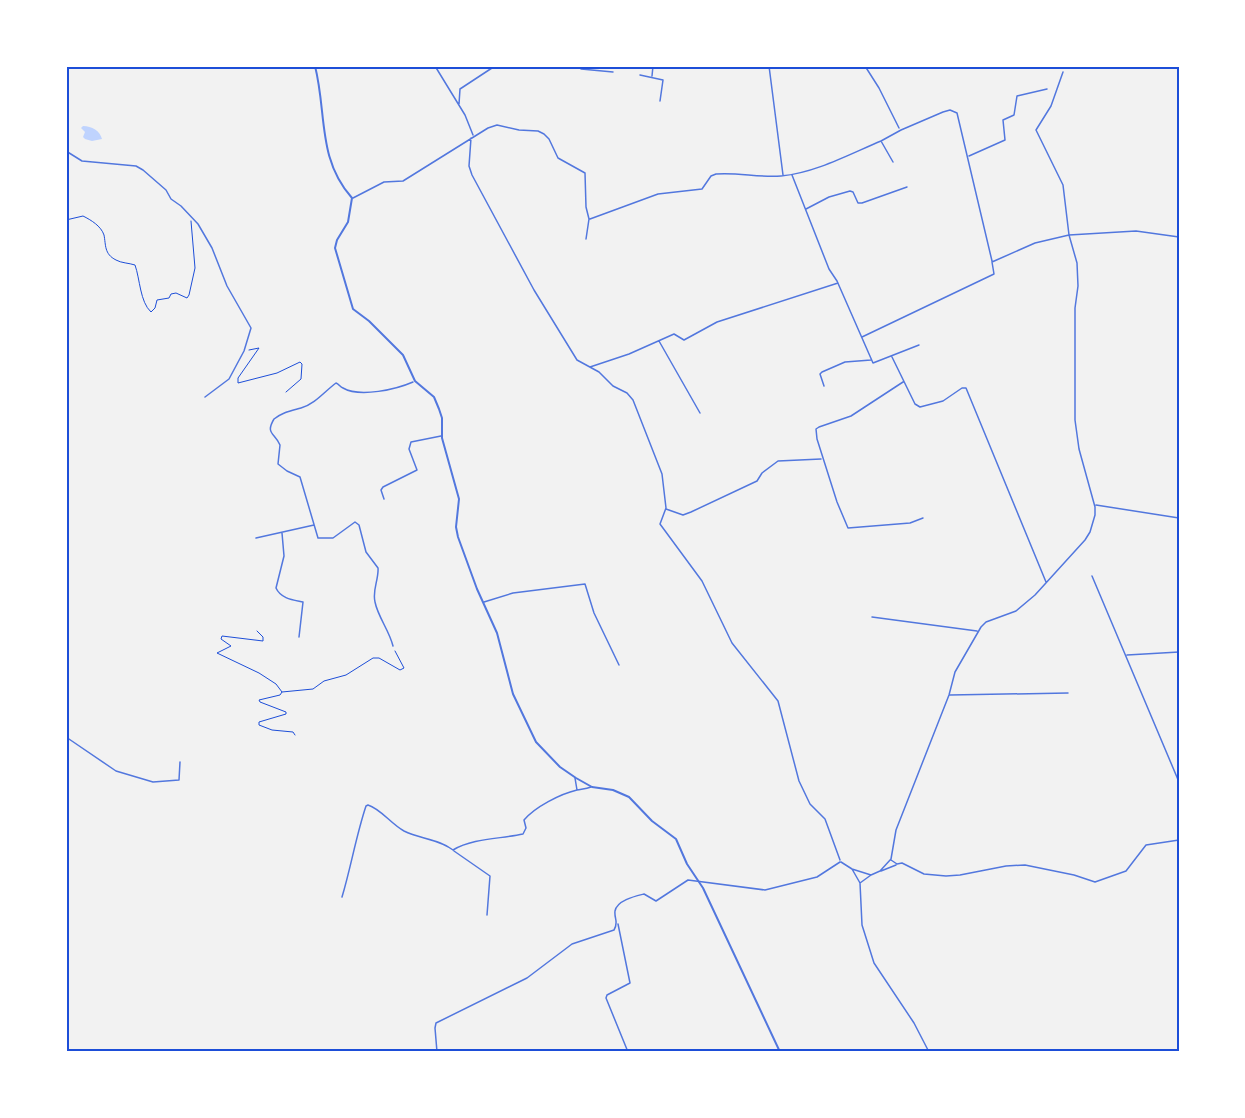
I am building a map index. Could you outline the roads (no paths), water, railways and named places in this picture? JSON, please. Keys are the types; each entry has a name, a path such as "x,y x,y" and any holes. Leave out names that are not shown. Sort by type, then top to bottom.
{"street":[{"path":"315,66 329,157 339,183 352,198"},
{"path":"435,66 470,127 472,137 469,166 472,175 556,327 577,360 590,367 633,400 662,474 666,508 660,521 661,527 702,581 732,643 778,701 799,781 810,804 825,819 841,862 852,869 871,875"},
{"path":"459,105 460,89 495,66"},
{"path":"581,66 581,69 613,72"},
{"path":"652,76 653,66"},
{"path":"769,66 783,176"},
{"path":"865,66 900,130"},
{"path":"880,871 891,859 896,830 949,695 955,672 978,631 986,621 1006,616 1020,608 1046,583 1090,532 1095,515 1095,505 1076,429 1074,342 1078,272 1069,235 1063,185 1036,130 1051,106 1063,72"},
{"path":"640,75 663,80 660,101"},
{"path":"968,156 1005,140 1003,120 1014,116 1017,96 1047,89"},
{"path":"589,219 658,194 702,189 711,176 716,174 792,175 881,141 900,130 943,112 954,110 957,112 968,156 994,274 862,337"},
{"path":"352,198 384,182 403,181 472,137 497,125 538,131 549,138 558,158 585,173 586,207 589,219 586,239"},
{"path":"881,141 892,162"},
{"path":"66,151 82,162 136,166 166,190 171,199 189,214 198,224 212,248 227,286 249,324 251,334 229,379 205,397"},
{"path":"792,175 829,269 838,283 872,360"},
{"path":"805,209 829,197 850,191 853,192 858,203 907,187"},
{"path":"352,198 348,222 335,248 353,309 369,321 403,355 415,381 434,397 442,417 442,436 458,490 456,527 477,589 496,633 513,694 536,742 560,767 592,787"},
{"path":"992,262 1035,243 1069,235 1136,231 1179,237"},
{"path":"590,367 629,354 674,334 684,340 717,322 838,283"},
{"path":"659,340 700,413"},
{"path":"824,386 820,374 845,362 872,360 876,363 919,345"},
{"path":"892,357 915,404 920,408 943,401 962,388 966,388 1046,583"},
{"path":"393,646 375,603 374,589 378,568 366,552 359,525 355,522 333,538 316,536 315,525 300,477 279,464 279,442 271,434 274,419 286,412 310,404 336,383 344,389 374,393 415,381"},
{"path":"904,382 864,409 816,429 823,458 845,525 848,528 910,523 923,518"},
{"path":"384,500 381,490 383,488 417,470 409,449 411,442 442,436"},
{"path":"666,508 683,515 757,481 762,473 778,461 823,458"},
{"path":"1095,505 1179,518"},
{"path":"256,538 315,525"},
{"path":"282,532 284,556 276,588 279,593 294,602 303,602 299,637"},
{"path":"1092,576 1179,782"},
{"path":"483,602 513,592 585,584 594,613 619,665"},
{"path":"872,617 978,631"},
{"path":"1126,655 1179,652"},
{"path":"949,695 1068,693"},
{"path":"66,737 116,771 153,782 180,780 180,762"},
{"path":"575,777 577,790"},
{"path":"453,850 472,841 483,842 523,834 526,830 524,820 528,815 577,790 592,787 613,790 629,797 645,815 676,839 687,864 699,881 780,1052"},
{"path":"342,897 363,816 366,806 369,805 375,807 401,830 442,843 490,876 487,915"},
{"path":"860,883 871,875 902,863 924,874 946,876 1025,865 1074,875 1095,882 1126,872 1146,845 1179,840"},
{"path":"891,859 897,864"},
{"path":"628,1052 606,998 607,995 630,983 615,911 621,903 644,894 656,901 688,880 765,890 817,877 841,862"},
{"path":"852,869 860,883 862,924 874,963 914,1023 929,1052"},
{"path":"437,1052 436,1023 527,978 572,944 614,930 617,923"}],"water":[{"path":"83,126 95,130 102,139 92,141 85,139 83,137 85,132 81,128"}]}
